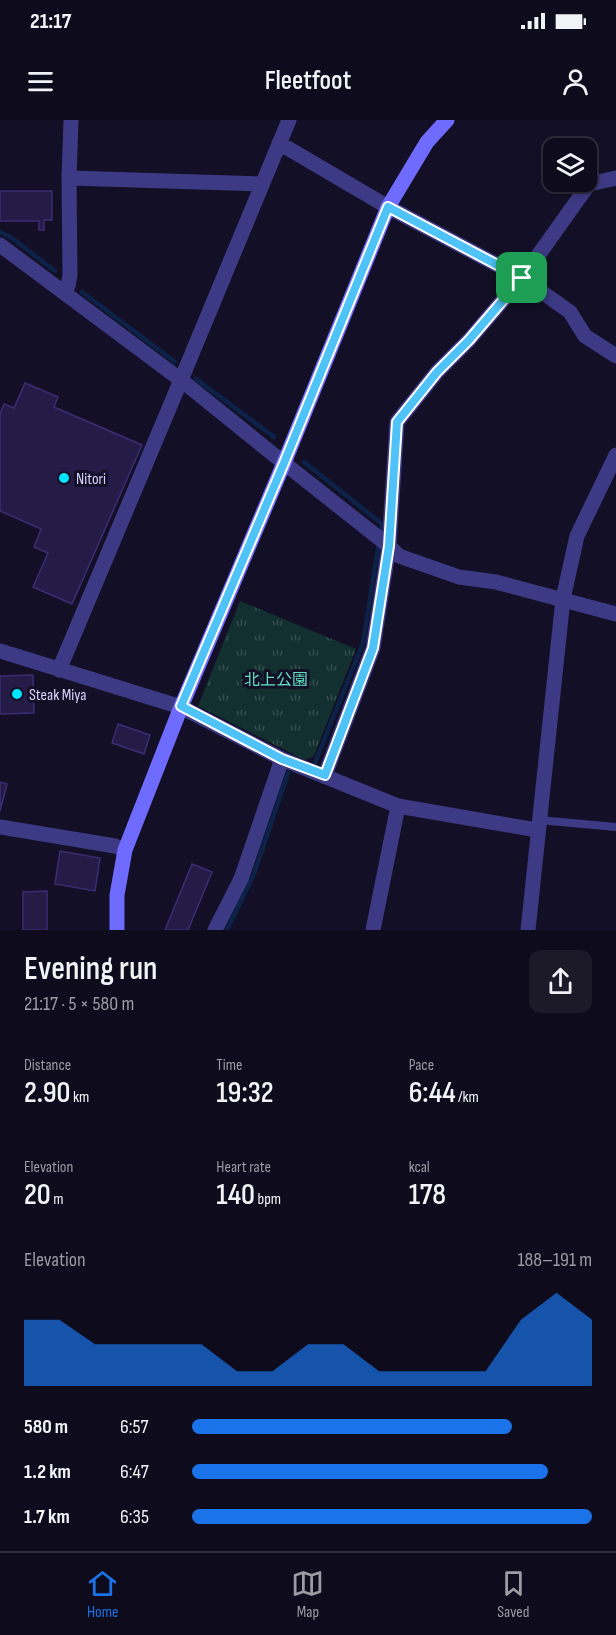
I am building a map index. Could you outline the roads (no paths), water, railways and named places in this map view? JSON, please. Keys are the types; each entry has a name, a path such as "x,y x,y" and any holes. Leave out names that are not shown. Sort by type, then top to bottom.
{"street":[{"path":"63,292 68,286 70,275 70,120"},
{"path":"59,670 289,120"},
{"path":"117,930 117,895 125,850 181,706 284,463 388,207 427,142 447,120"},
{"path":"279,143 388,207 522,278 570,312 585,336 616,356"},
{"path":"69,178 262,184"},
{"path":"325,775 373,648 389,546 397,422 437,372 469,340 522,278 589,184 616,178"},
{"path":"0,245 182,380 399,556 459,577 496,582 616,614"},
{"path":"528,930 563,599 577,536 616,455"},
{"path":"0,651 181,706 282,759 398,806 538,825"},
{"path":"215,930 241,879 282,759"},
{"path":"373,930 398,806"},
{"path":"0,827 115,846 125,850"}],"lane":[{"path":"538,825 616,827"}],"waterway":[{"path":"0,232 12,238 55,271"},
{"path":"82,292 175,362"},
{"path":"196,379 274,437"},
{"path":"304,462 382,524 380,534"},
{"path":"315,763 363,643 379,542"},
{"path":"227,930 254,874 288,773"}],"place":[{"name":"Nitori","path":"64,478"},
{"name":"Steak Miya","path":"17,694"}],"park label":[{"name":"北上公園","path":"276,679"}]}
